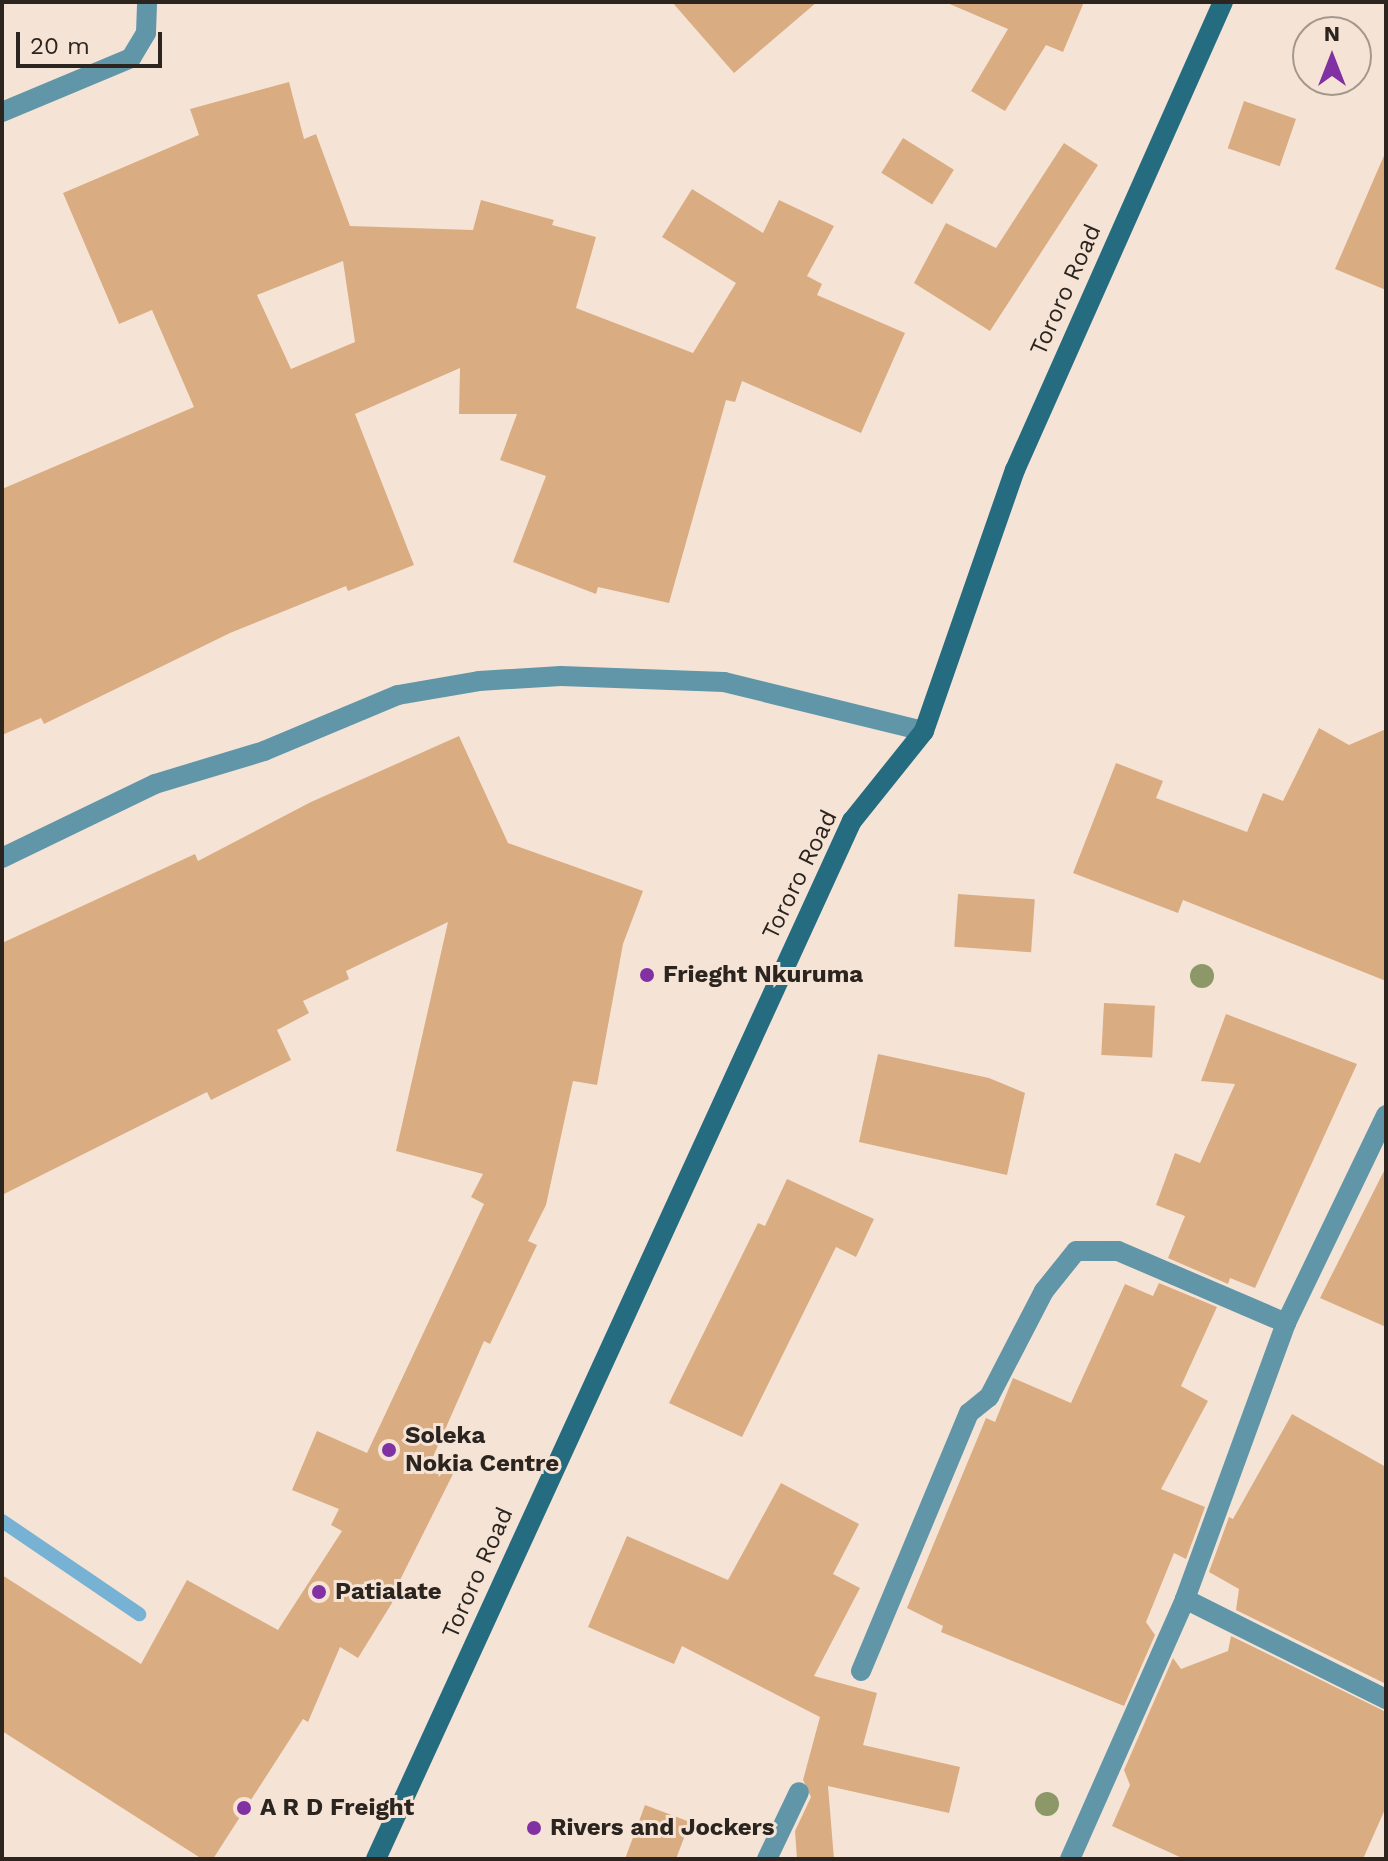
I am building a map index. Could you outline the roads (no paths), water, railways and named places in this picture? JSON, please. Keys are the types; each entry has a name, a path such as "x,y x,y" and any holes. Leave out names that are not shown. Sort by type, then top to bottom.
{"main road":[{"name":"Tororo Road","path":"376,1859 852,821 924,731 1015,470 1223,2"}],"street":[{"path":"2,112 131,58 146,33 147,2"},
{"path":"2,858 155,784 264,751 398,695 479,681 561,676 724,682 924,731"},
{"path":"1070,1859 1185,1599 1286,1323 1386,1115"},
{"path":"861,1671 969,1413 989,1397 1044,1291 1076,1251 1118,1251 1286,1323"},
{"path":"1185,1599 1386,1699"},
{"path":"767,1859 799,1792"}],"waterway":[{"path":"2,1521 139,1614"}],"place":[{"name":"Frieght Nkuruma","path":"647,975"},
{"name":"Soleka Nokia Centre","path":"389,1450"},
{"name":"Patialate","path":"319,1592"},
{"name":"A R D Freight","path":"244,1808"},
{"name":"Rivers and Jockers","path":"534,1828"}]}
